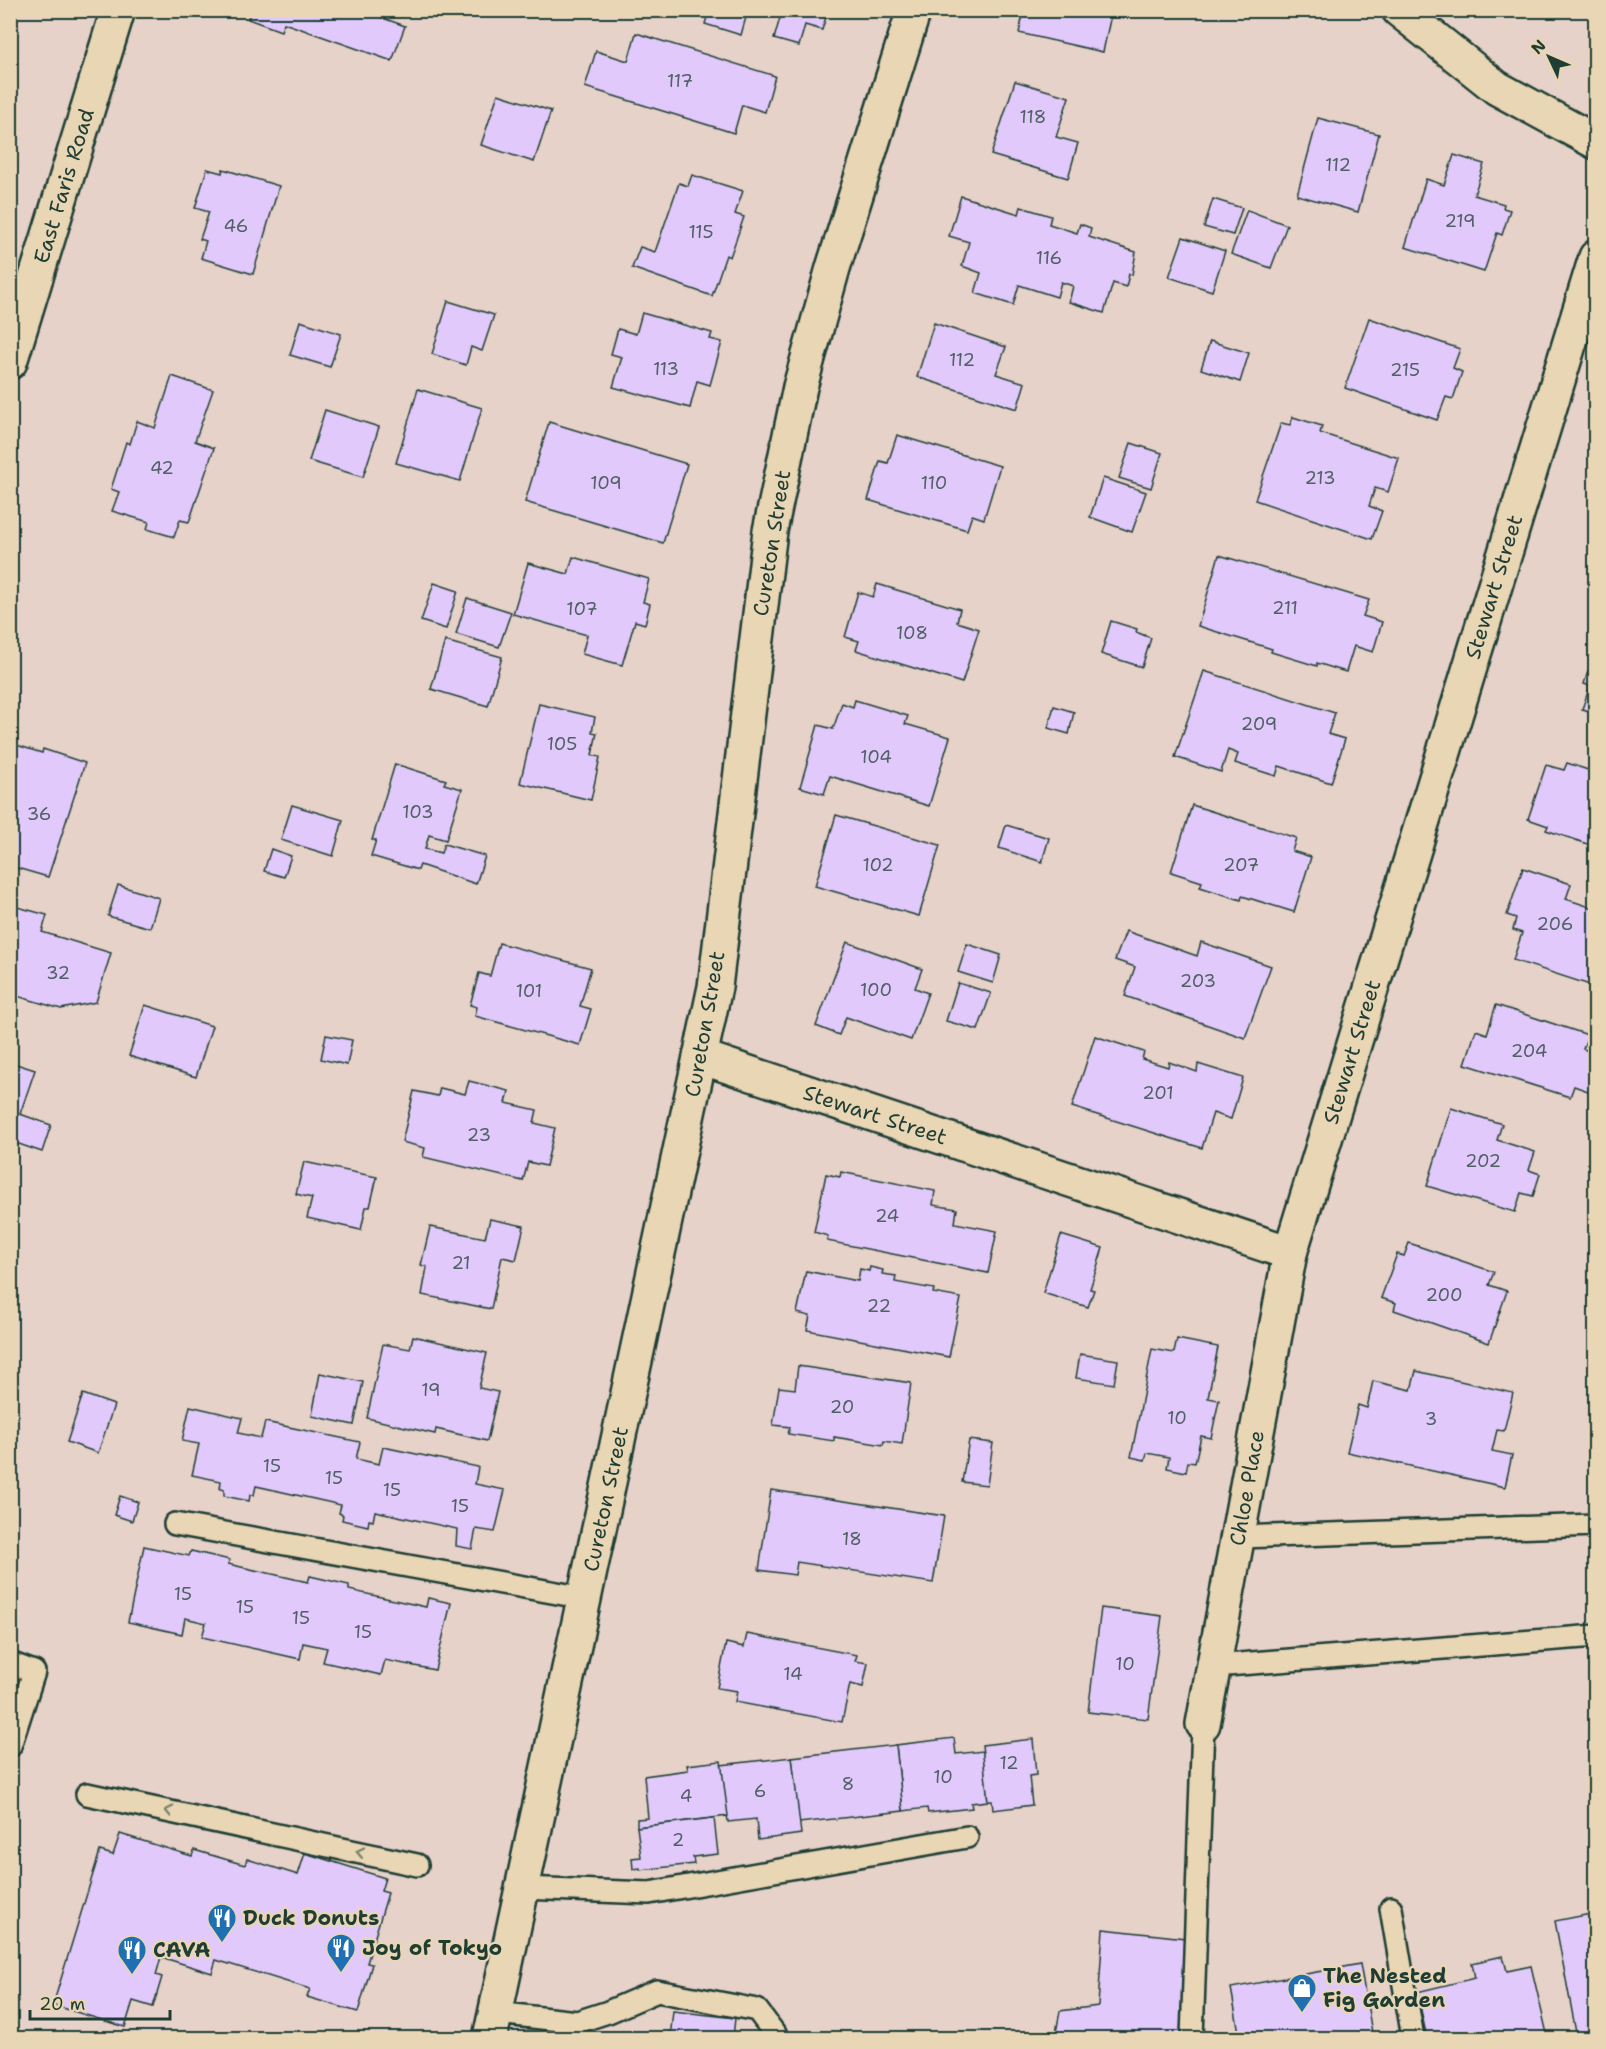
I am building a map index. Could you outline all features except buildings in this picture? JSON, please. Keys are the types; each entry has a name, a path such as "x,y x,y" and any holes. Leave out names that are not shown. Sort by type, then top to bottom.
{"street":[{"name":"East Faris Road","path":"10,362 118,10"},
{"name":"Cureton Street","path":"493,2026 715,987 772,520 800,387 833,268 914,10"},
{"path":"1399,10 1497,88 1596,142"},
{"name":"Stewart Street","path":"701,1057 1290,1252 1596,257"},
{"name":"Chloe Place","path":"1203,1724 1290,1252"}],"lane":[{"path":"175,1524 585,1598"},
{"path":"1238,1537 1596,1525"},
{"path":"1214,1666 1596,1636"},
{"path":"10,1663 34,1672 10,1746"},
{"path":"1192,2038 1203,1724"},
{"path":"87,1794 417,1865"},
{"path":"523,1888 650,1893 967,1837"},
{"path":"1391,1908 1413,2038"},
{"path":"493,2026 577,2022 608,2012 657,1991 757,2010 778,2038"}],"place":[{"name":"Duck Donuts","path":"222,1944"},
{"name":"Joy of Tokyo","path":"341,1974"},
{"name":"CAVA","path":"132,1976"},
{"name":"The Nested Fig Garden","path":"1302,2014"}]}
